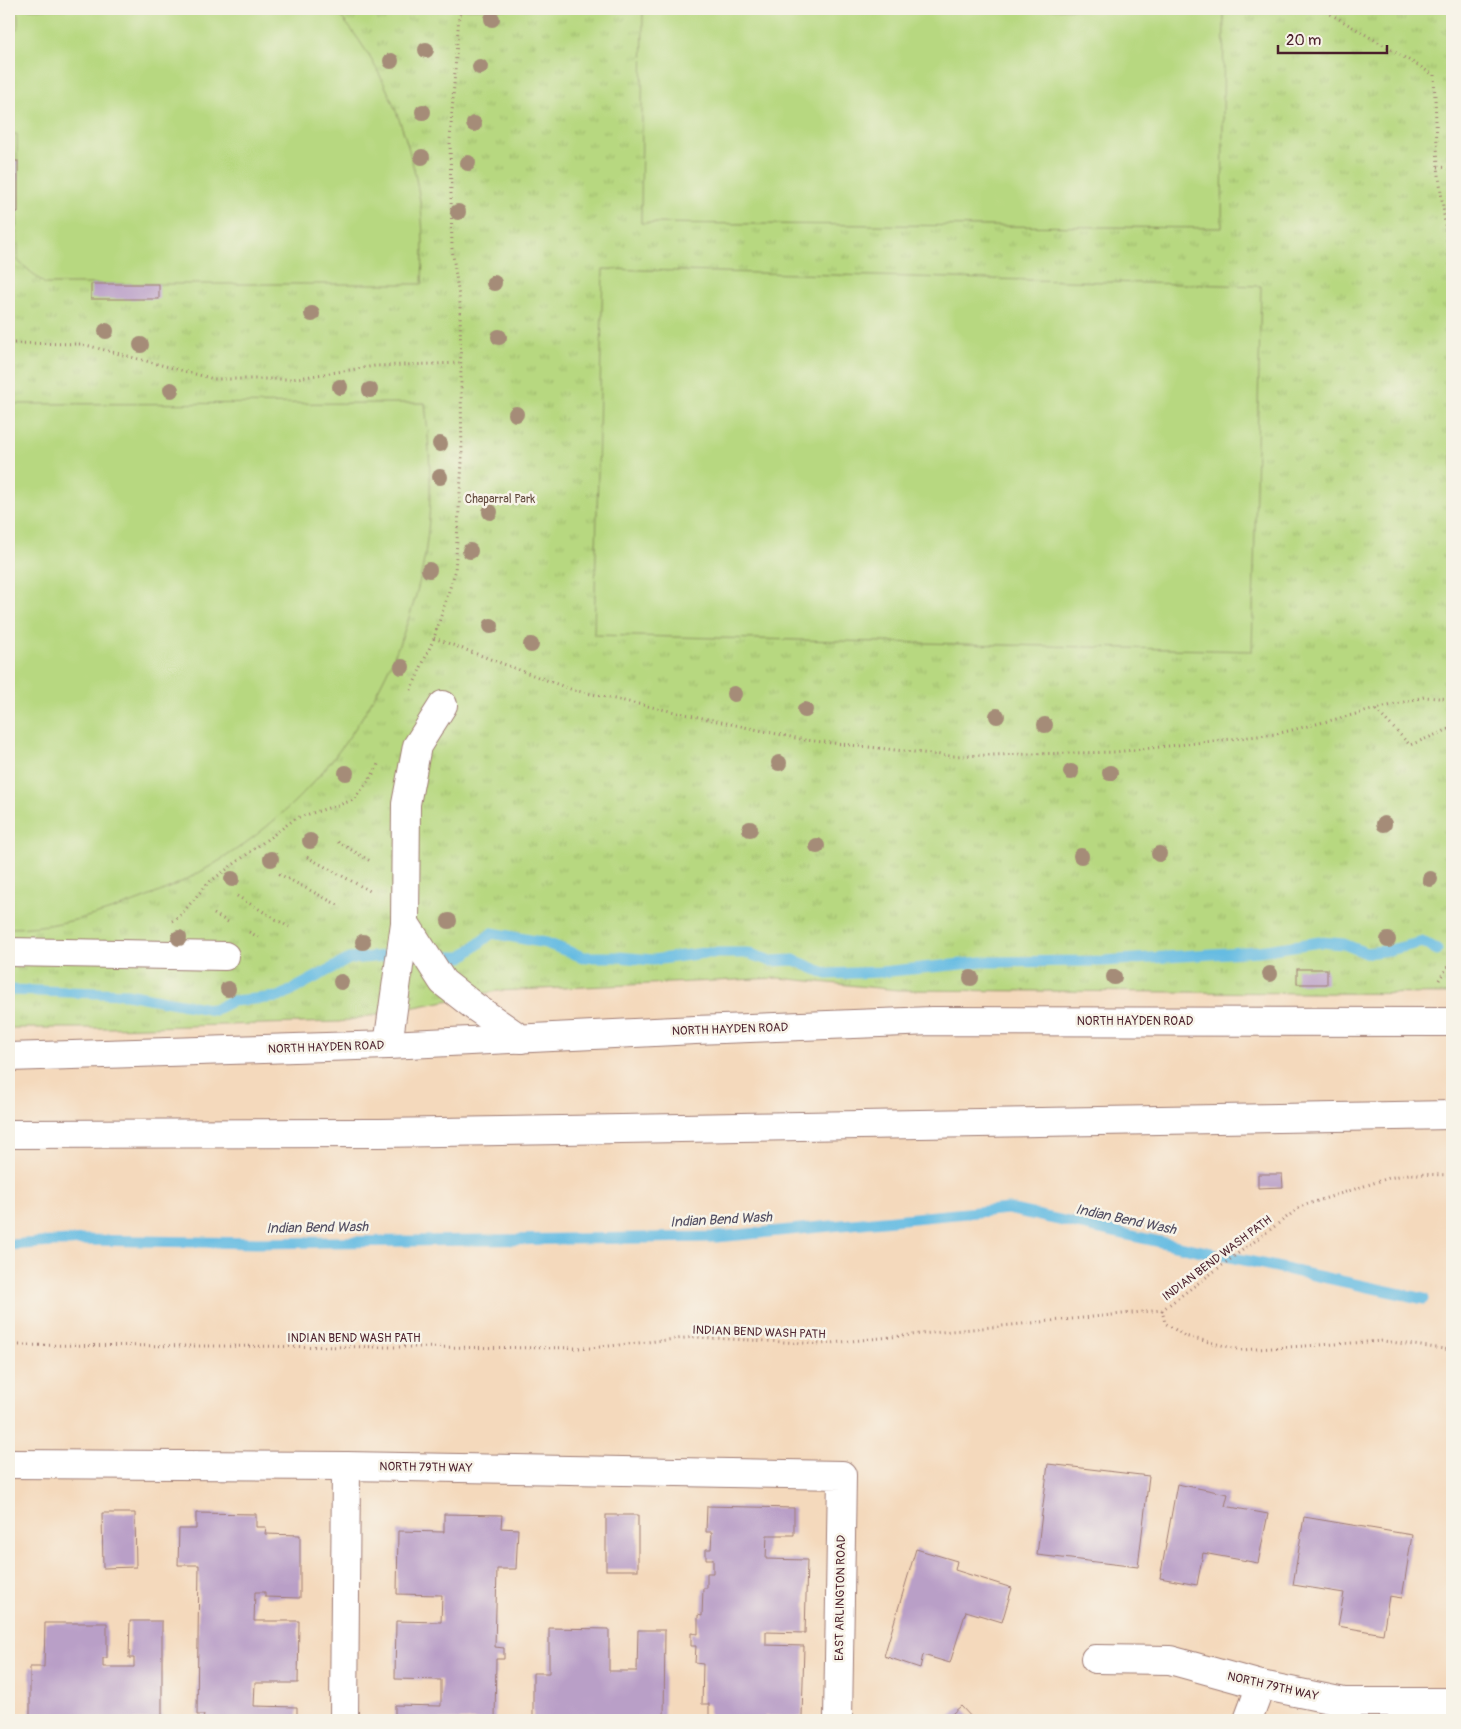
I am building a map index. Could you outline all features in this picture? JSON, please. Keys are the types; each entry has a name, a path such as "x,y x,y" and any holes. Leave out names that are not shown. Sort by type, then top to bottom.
{"main road":[{"path":"388,1045 405,923 406,804 417,746 443,705"},
{"path":"405,923 443,982 521,1039"},
{"path":"9,952 225,956"},
{"name":"NORTH HAYDEN ROAD","path":"9,1057 388,1045 932,1021 1452,1022"},
{"path":"9,1134 400,1133 1452,1115"},
{"name":"NORTH 79TH WAY","path":"9,1464 346,1466 842,1475"},
{"path":"344,1720 346,1466"},
{"name":"EAST ARLINGTON ROAD","path":"838,1720 842,1475"},
{"name":"NORTH 79TH WAY","path":"1095,1660 1170,1660 1261,1685 1344,1702 1452,1702"},
{"path":"1248,1720 1261,1685"}],"path":[{"path":"410,692 434,638 454,572 462,462 460,304 452,248 450,140 459,15 464,9"},
{"path":"1322,9 1434,75 1438,167 1452,280"},
{"path":"1438,167 1452,168"},
{"path":"9,343 82,344 214,379 292,379 375,366 460,363"},
{"path":"434,638 573,690 804,740 950,756 1115,752 1276,734 1424,696 1452,698 1452,717"},
{"path":"1376,709 1410,745 1452,728"},
{"path":"170,922 178,918 207,884 296,818 354,800 375,772 383,754"},
{"path":"338,842 376,865"},
{"path":"308,858 370,891"},
{"path":"279,874 338,905"},
{"path":"237,896 290,927"},
{"path":"1439,980 1452,960"},
{"name":"INDIAN BEND WASH PATH","path":"9,1345 590,1348 695,1337 821,1344 1162,1310 1302,1206 1389,1178 1409,1174 1452,1175"},
{"path":"1162,1310 1165,1323 1184,1336 1241,1350 1383,1341 1452,1350"}],"green space":[{"name":"Chaparral Park","path":"9,9 1452,9 1452,994 898,990 779,978 496,991 339,1022 108,1028 9,1028"},
{"path":"18,9 334,9 366,51 391,99 401,124 409,150 420,201 423,232 422,284 45,284 18,261 17,134 9,134 9,29 18,29"},
{"path":"643,9 1224,9 1222,228 641,223"},
{"path":"603,269 1261,286 1252,651 594,635"},
{"path":"425,403 430,500 429,524 422,571 416,595 397,649 373,699 343,746 307,789 267,826 222,859 173,886 120,907 79,919 51,925 9,928 9,404"}],"building":[{"path":"9,161 18,161 18,212 9,212"},
{"path":"91,284 159,284 159,299 91,299"},
{"path":"1297,969 1327,969 1327,984 1297,984"},
{"path":"1258,1174 1282,1174 1283,1187 1258,1188"},
{"path":"1048,1464 1149,1476 1138,1567 1037,1555"},
{"path":"1177,1484 1228,1494 1225,1506 1268,1514 1258,1563 1203,1553 1197,1585 1160,1578"},
{"path":"707,1506 794,1508 794,1535 767,1535 766,1559 807,1560 805,1633 766,1632 766,1645 804,1646 802,1717 765,1716 765,1720 709,1720 709,1704 702,1704 703,1664 695,1663 696,1646 691,1646 691,1633 698,1634 698,1615 702,1616 703,1588 707,1588 707,1573 713,1573 713,1559 706,1559 706,1549 711,1549 712,1532 706,1532"},
{"path":"102,1513 135,1513 136,1567 103,1568"},
{"path":"196,1513 256,1514 256,1527 266,1527 265,1534 300,1535 300,1598 265,1597 265,1592 255,1592 254,1621 299,1621 298,1683 255,1683 254,1706 297,1707 297,1720 203,1720 204,1715 197,1715 199,1565 178,1565 179,1529 196,1529"},
{"path":"444,1514 502,1515 501,1528 518,1529 516,1569 497,1569 495,1647 504,1648 504,1659 496,1659 495,1720 395,1720 395,1705 441,1706 441,1680 395,1679 396,1621 441,1622 442,1595 397,1594 398,1531 444,1532"},
{"path":"606,1515 638,1515 638,1570 606,1570"},
{"path":"1304,1517 1412,1535 1402,1598 1389,1596 1383,1634 1338,1626 1344,1593 1293,1585"},
{"path":"916,1549 957,1561 955,1570 1012,1588 1002,1622 966,1611 950,1663 923,1655 920,1668 884,1656"},
{"path":"130,1621 162,1621 162,1720 30,1720 30,1667 44,1667 45,1623 107,1623 107,1658 103,1658 103,1667 134,1667 134,1658 129,1658"},
{"path":"549,1628 609,1629 609,1671 637,1671 638,1630 665,1630 664,1720 533,1720 533,1673 549,1673"},
{"path":"961,1706 974,1720 945,1720"}],"waterway":[{"path":"429,957 462,957 492,933 546,943 583,957 653,960 704,953 747,953 771,961 794,960 827,974 881,972 982,962 1104,961 1259,951 1320,942 1344,944 1366,953 1390,950 1423,942 1437,950"},
{"path":"9,990 127,994 214,1010 232,1001 279,997 349,959 401,956"},
{"name":"Indian Bend Wash","path":"9,1245 84,1240 257,1243 717,1237 1008,1209 1424,1299"}]}
